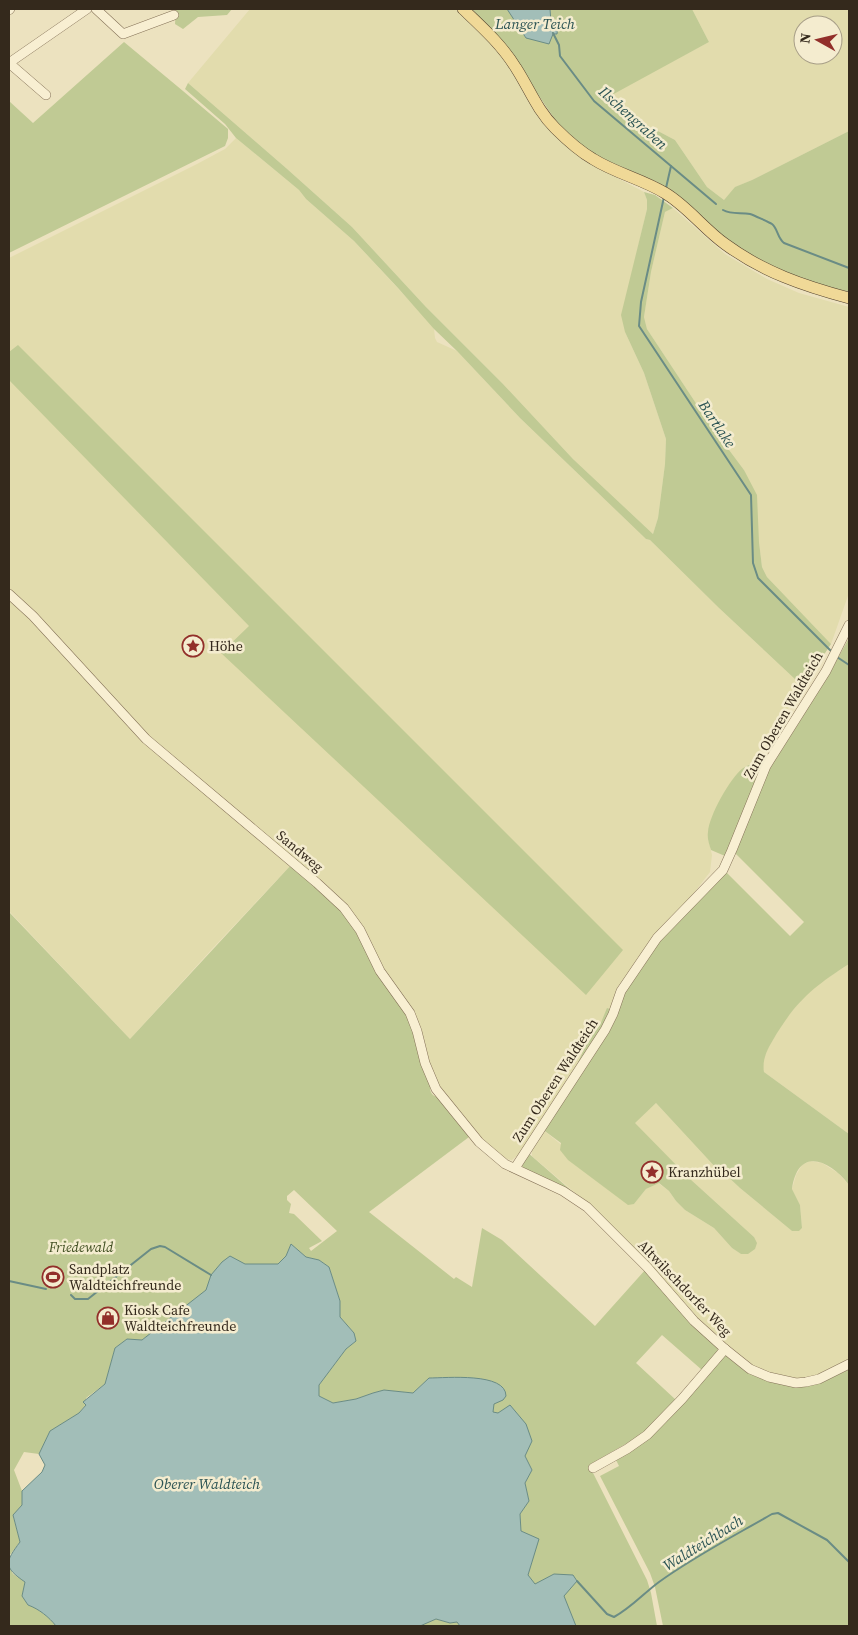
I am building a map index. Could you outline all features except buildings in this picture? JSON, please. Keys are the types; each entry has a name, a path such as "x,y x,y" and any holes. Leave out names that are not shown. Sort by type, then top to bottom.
{"main road":[{"path":"463,9 500,46 516,68 534,102 555,129 593,159 664,192 678,202 725,245 760,267 788,280 849,298"}],"street":[{"path":"46,95 9,63 87,9"},
{"path":"96,9 123,34 174,15"},
{"name":"Sandweg","path":"9,594 33,616 146,739 344,908 360,930 380,970 410,1013 429,1075 436,1089 479,1142 505,1164 515,1168"},
{"name":"Zum Oberen Waldteich","path":"515,1168 605,1030 621,991 657,938 723,870 766,766 812,694 849,625"},
{"name":"Altwilschdorfer Weg","path":"515,1168 563,1191 586,1207 647,1267 694,1321 750,1369 769,1377 796,1383 819,1379 849,1364"},
{"path":"593,1468 627,1449 647,1435 682,1399 725,1349"}],"shaded area":[{"path":"250,9 456,9 495,48 508,65 533,109 547,128 587,162 644,192 647,200 647,209 637,251 625,332 644,373 666,439 665,464 658,518 653,534 573,459 503,384 426,307 352,227 188,83"},
{"path":"692,9 849,9 849,131 736,187 724,200 707,187 675,140 620,111 609,95 709,42"},
{"path":"236,138 299,190 306,199 354,241 431,324 437,342 457,351 520,418 646,539 650,540 799,685 798,694 750,764 743,768 708,838 712,855 710,872 608,1010 602,1022 587,1037 574,1072 521,1152 512,1160 505,1159 473,1133 446,1099 365,934 160,748 9,590 9,258 197,164 225,149"},
{"path":"673,208 725,254 767,279 799,293 849,307 849,593 831,644 767,577 762,567 759,542 744,470 709,423 647,329 644,317 651,272 665,212"},
{"path":"9,597 129,727 156,752 291,865 130,1039 9,911"},
{"path":"849,964 849,1134 764,1072 762,1064 767,1050 785,1019 806,995 821,982"},
{"path":"656,1103 717,1169 792,1231 799,1231 802,1228 800,1205 792,1189 796,1175 802,1165 810,1161 822,1163 838,1173 849,1185 849,1361 817,1376 804,1379 766,1374 749,1365 695,1317 580,1197 532,1156 532,1146 542,1129 634,1204 646,1189 658,1183 669,1191 685,1210 714,1228 732,1248 741,1254 748,1254 754,1237 689,1178 634,1123"}],"green space":[{"path":"176,9 232,9 227,15 198,17 183,29 175,24"},
{"path":"472,9 507,9 526,38 557,34 557,24 551,22 550,9 692,9 709,42 610,96 620,111 675,140 707,187 724,200 735,187 849,131 849,292 816,284 765,264 730,242 657,182 601,158 585,148 560,127 514,59"},
{"path":"124,42 228,129 228,138 225,146 9,253 9,101 33,123"},
{"path":"188,83 352,227 426,307 503,384 573,459 653,534 658,518 665,464 666,439 644,373 625,332 621,315 647,209 647,200 644,192 655,195 673,208 665,212 651,272 644,317 647,329 709,423 744,470 757,495 762,567 767,577 831,644 798,694 799,685 797,681 520,418 434,329 354,241 306,199 299,190 236,138 225,124 185,89"},
{"path":"18,345 623,950 586,995 221,653 249,626 9,380 9,352"},
{"path":"849,638 849,964 815,988 789,1015 766,1055 764,1072 849,1134 849,1185 833,1169 824,1164 808,1162 801,1167 795,1175 792,1189 800,1205 802,1228 799,1231 792,1231 717,1169 656,1103 635,1123 689,1178 754,1237 757,1243 755,1249 748,1254 741,1254 732,1248 714,1228 685,1210 669,1191 659,1183 646,1189 634,1204 628,1205 568,1160 560,1150 561,1143 542,1129 582,1068 578,1062 591,1034 600,1025 607,1008 612,1010 659,939 726,872 790,936 804,922 734,852 725,856 711,850 708,839 709,825 726,788 743,768 751,764 776,759 827,678"},
{"name":"Friedewald","path":"291,865 347,915 407,1015 415,1032 432,1094 437,1097 469,1137 369,1212 454,1279 456,1277 472,1287 482,1228 502,1240 595,1326 646,1269 718,1348 717,1353 702,1370 662,1335 636,1363 676,1400 643,1434 589,1465 647,1580 657,1626 576,1626 563,1596 577,1581 554,1574 535,1585 528,1575 538,1539 521,1531 520,1514 529,1501 525,1483 532,1470 503,1421 429,1378 413,1393 384,1390 356,1399 333,1403 319,1396 319,1385 346,1349 356,1341 354,1333 340,1317 340,1301 329,1267 319,1260 306,1257 291,1244 286,1256 278,1264 245,1264 211,1275 207,1290 142,1340 127,1339 115,1348 105,1384 86,1398 86,1404 79,1413 50,1431 39,1454 24,1452 14,1470 22,1491 22,1505 13,1516 20,1542 9,1556 9,912 130,1039","holes":["294,1190 337,1231 311,1251 309,1248 322,1241 294,1214 289,1213 291,1204 287,1200 287,1196"]},
{"path":"527,1152 582,1200 523,1168 521,1162"},
{"path":"726,1351 750,1369 796,1383 849,1364 849,1626 663,1626 655,1587 650,1573 600,1476 619,1466 615,1458 632,1449"},
{"path":"9,1566 13,1574 25,1582 22,1596 28,1605 44,1614 56,1626 9,1626"},
{"path":"436,1619 450,1623 457,1622 460,1626 420,1626"}],"water":[{"name":"Langer Teich","path":"507,9 550,9 551,22 558,24 557,34 553,34 549,44 526,38"},
{"name":"Oberer Waldteich","path":"291,1244 306,1257 319,1260 329,1267 340,1301 340,1317 354,1333 356,1341 346,1349 319,1385 319,1396 333,1403 356,1399 384,1390 413,1393 429,1378 474,1378 496,1383 503,1388 506,1396 503,1400 494,1404 493,1412 498,1413 510,1405 526,1424 532,1441 525,1456 532,1470 525,1483 529,1501 520,1514 521,1531 539,1539 528,1575 535,1584 554,1574 573,1575 577,1581 564,1596 576,1626 460,1626 457,1622 450,1623 436,1619 420,1626 56,1626 44,1614 28,1605 22,1596 25,1582 13,1572 9,1564 11,1555 20,1542 13,1515 22,1505 22,1491 42,1472 45,1465 39,1454 50,1431 79,1413 86,1405 83,1402 105,1384 115,1348 127,1339 142,1340 206,1290 211,1275 222,1262 230,1256 245,1264 278,1264 286,1256"}],"waterway":[{"name":"Ilschengraben","path":"553,33 559,45 560,56 594,101 716,204"},
{"name":"Bartlake","path":"666,188 671,166"},
{"name":"Bartlake","path":"664,197 641,302 639,326 751,495 753,563 758,578 832,652"},
{"name":"Ilschengraben","path":"723,210 750,214 765,220 774,226 784,243 849,268"},
{"name":"Bartlake","path":"837,657 849,665"},
{"path":"71,1295 75,1299 88,1299 151,1249 160,1246 165,1247 211,1275"},
{"path":"9,1281 46,1289"},
{"name":"Waldteichbach","path":"577,1581 607,1614 614,1617 686,1563 772,1514 778,1513 827,1540 849,1562"}],"place":[{"name":"Höhe","path":"193,646"},
{"name":"Kranzhübel","path":"652,1172"},
{"name":"Sandplatz Waldteichfreunde","path":"53,1277"},
{"name":"Kiosk Cafe Waldteichfreunde","path":"108,1318"}]}
